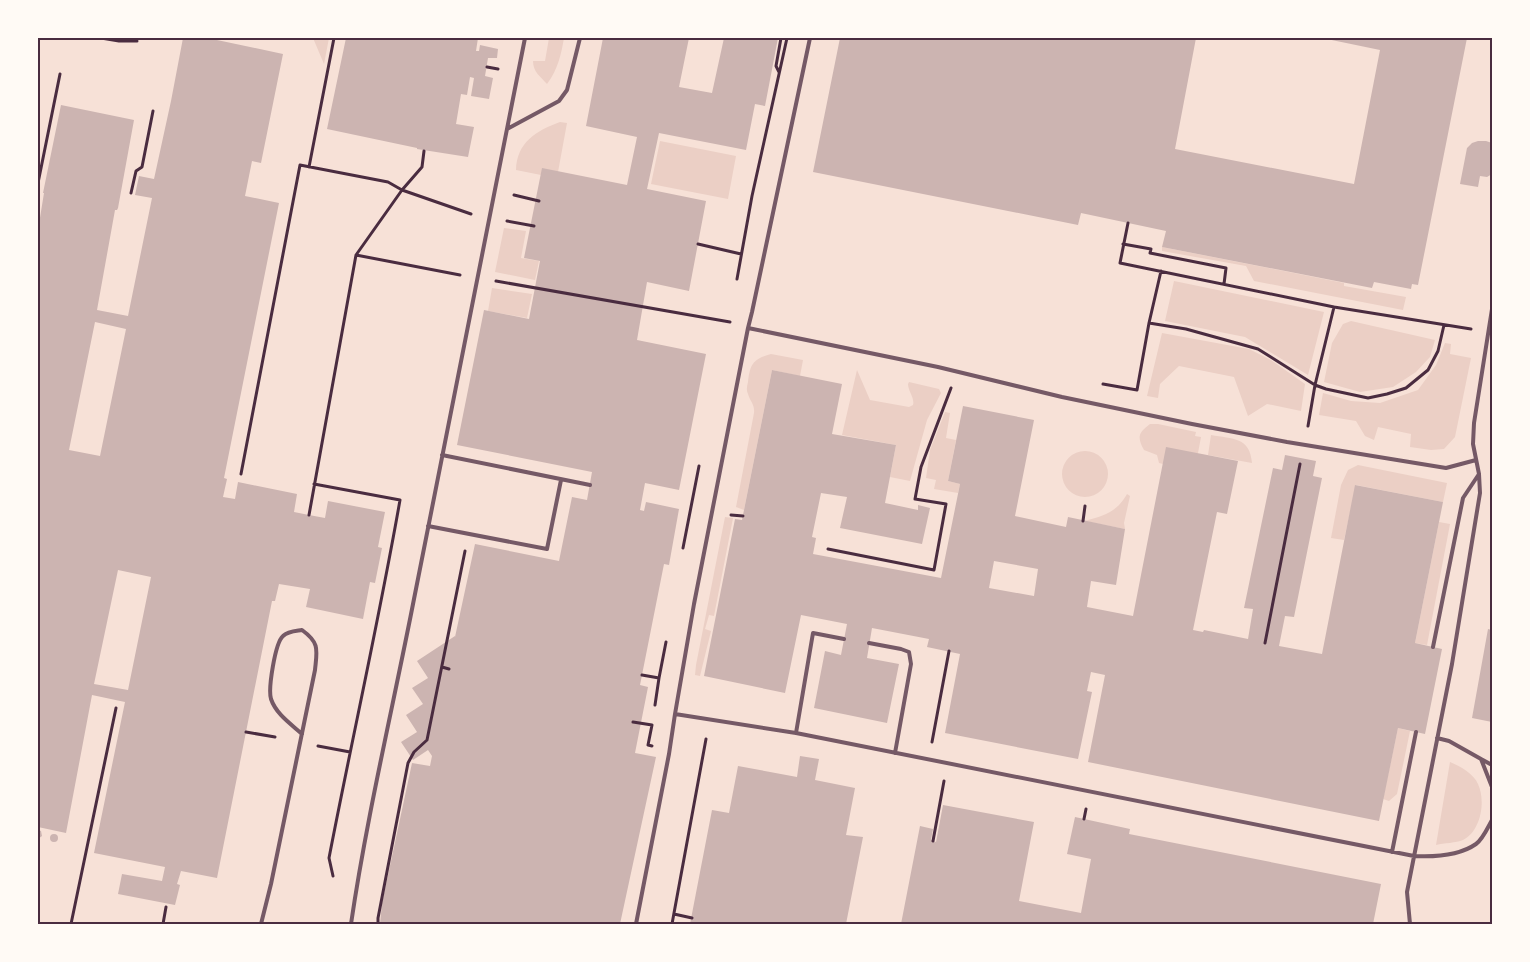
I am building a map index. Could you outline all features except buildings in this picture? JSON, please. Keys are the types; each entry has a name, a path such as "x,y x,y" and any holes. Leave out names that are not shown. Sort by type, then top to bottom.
{"lane":[{"path":"351,924 359,870 525,38"},
{"path":"507,129 559,101 567,90 580,38"},
{"path":"636,924 670,754 694,604 748,328 810,38"},
{"path":"1410,924 1407,892 1452,664 1480,493 1479,474 1473,444 1474,423 1492,309"},
{"path":"748,328 958,372 1062,397 1287,442 1446,468 1476,460"},
{"path":"442,455 590,485"},
{"path":"1433,647 1463,498 1479,474"},
{"path":"428,526 547,549 561,480"},
{"path":"261,924 272,884 315,670 317,650 312,637 302,630 292,631 284,635 278,643 270,698 284,718 302,734"},
{"path":"796,733 813,633 844,639"},
{"path":"869,643 901,648 909,652 911,664 895,753"},
{"path":"675,714 796,733 1414,856 1433,856 1458,852 1478,843 1492,820"},
{"path":"1392,852 1416,732"},
{"path":"1437,738 1449,741 1492,765"},
{"path":"1481,759 1492,788 1492,816"}],"path":[{"path":"101,38 137,41"},
{"path":"309,167 334,38"},
{"path":"779,72 776,66 781,38"},
{"path":"737,281 741,254 787,38"},
{"path":"487,67 498,70"},
{"path":"38,183 60,74"},
{"path":"131,193 136,171 142,167 153,111"},
{"path":"309,515 356,255 402,190 422,167 424,151"},
{"path":"241,474 300,165 388,182 402,190 473,215"},
{"path":"511,195 539,200"},
{"path":"506,220 534,226"},
{"path":"1128,223 1120,263 1334,307 1472,329"},
{"path":"698,244 741,254"},
{"path":"1124,244 1151,250 1150,253 1226,268 1224,284"},
{"path":"356,255 730,323 731,318"},
{"path":"1137,394 1149,324 1161,271"},
{"path":"1308,427 1315,385 1334,307"},
{"path":"1149,324 1186,329 1258,349 1315,385 1368,398 1406,388 1428,370 1438,351 1444,325"},
{"path":"828,549 934,570 946,504 915,499 921,467 958,372"},
{"path":"1265,643 1301,458"},
{"path":"314,484 400,500 373,648 329,858 332,876"},
{"path":"1083,521 1085,506"},
{"path":"378,924 408,763 414,752 427,740 468,533"},
{"path":"929,760 949,651"},
{"path":"442,667 449,669"},
{"path":"71,924 116,708"},
{"path":"633,722 652,725"},
{"path":"672,924 707,736"},
{"path":"317,745 350,752"},
{"path":"933,841 944,778"},
{"path":"163,924 166,907"},
{"path":"674,914 692,918"}],"shaded area":[{"path":"313,38 329,38 324,64"},
{"path":"549,38 564,38 554,73 547,84 539,76 533,61 545,61"},
{"path":"560,122 567,123 558,172 541,175 516,170 520,152 529,139 543,129"},
{"path":"660,141 736,156 728,199 651,184"},
{"path":"504,228 526,231 521,258 539,261 535,280 495,272"},
{"path":"1162,247 1344,283 1344,286 1406,297 1403,310 1254,281 1246,266 1162,251"},
{"path":"1174,281 1324,312 1308,375 1245,337 1165,321"},
{"path":"492,288 532,294 527,318 488,311"},
{"path":"1351,321 1435,340 1430,357 1416,372 1393,387 1360,392 1324,382 1332,343 1343,324"},
{"path":"1162,333 1249,349 1271,360 1305,384 1301,411 1267,404 1248,416 1234,377 1179,366 1160,384 1158,398 1147,396"},
{"path":"1445,343 1451,344 1450,354 1471,358 1455,437 1444,449 1431,450 1410,447 1411,434 1378,427 1374,440 1365,436 1356,421 1319,415 1323,393 1351,401 1380,403 1418,390 1436,365"},
{"path":"771,354 803,360 800,376 772,370 744,510 736,507 754,413 747,386 751,367 756,360"},
{"path":"857,370 870,400 909,407 913,405 913,402 908,387 909,382 939,389 941,393 927,420 910,481 890,477 896,445 842,435"},
{"path":"945,412 950,413 946,438 956,440 948,481 960,484 958,493 934,489 936,480 926,478 930,450"},
{"path":"1150,424 1196,432 1195,436 1201,437 1198,453 1163,464 1159,463 1157,455 1144,450 1140,442 1141,433"},
{"path":"1211,435 1233,439 1244,444 1251,454 1252,463 1208,455"},
{"path":"1085,451 1098,455 1104,461 1108,474 1104,487 1098,493 1085,497 1072,493 1066,487 1062,474 1066,461 1072,455"},
{"path":"1358,465 1447,483 1443,502 1356,485 1344,540 1331,538 1341,485 1348,470"},
{"path":"1127,494 1130,496 1124,523 1125,529 1085,521 1104,515 1114,509"},
{"path":"725,517 733,518 714,616 709,615 705,629 711,631 700,676 695,675 696,665"},
{"path":"1439,522 1450,524 1427,645 1415,643"},
{"path":"1398,728 1410,731 1397,794 1389,801 1383,799"},
{"path":"1450,762 1466,771 1476,780 1482,799 1482,807 1478,823 1469,836 1457,842 1436,845"}]}
